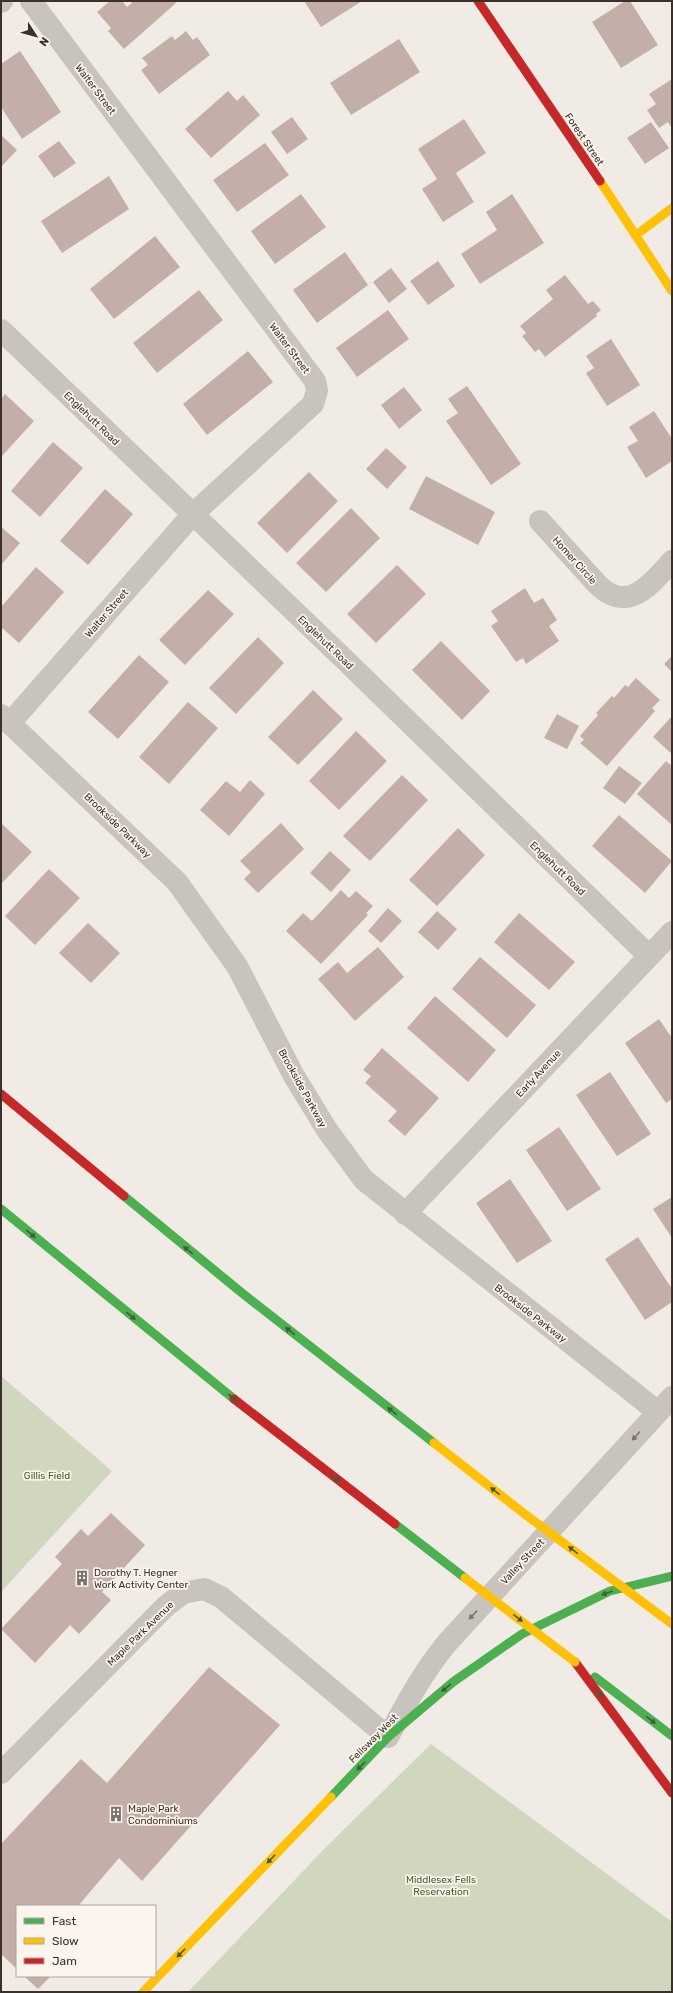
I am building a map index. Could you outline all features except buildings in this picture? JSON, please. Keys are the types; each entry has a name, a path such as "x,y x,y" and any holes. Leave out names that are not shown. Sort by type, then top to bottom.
{"main road":[{"name":"Forest Street","path":"478,1 636,235 672,291"},
{"path":"636,235 672,208"},
{"path":"1,1094 242,1293 526,1514 672,1624"},
{"path":"1,1209 106,1296 280,1436 672,1736"},
{"name":"Fellsway West","path":"143,1992 388,1737 408,1719 477,1664 528,1631 604,1594 672,1576"},
{"path":"575,1662 672,1793"}],"street":[{"name":"Walter Street","path":"6,719 193,514 313,404 317,391 315,381 31,1"},
{"name":"Englehutt Road","path":"1,330 649,956"},
{"name":"Homer Circle","path":"540,520 597,584 604,591 614,595 630,596 644,591 672,561"},
{"name":"Brookside Parkway","path":"6,719 177,882 237,966 294,1076 327,1130 364,1180 405,1214 665,1404"},
{"name":"Early Avenue","path":"405,1214 672,932"},
{"name":"Valley Street","path":"388,1737 413,1690 428,1667 447,1643 665,1404"},
{"name":"Maple Park Avenue","path":"1,1772 166,1606 183,1593 204,1589 221,1597 388,1737"}],"green space":[{"name":"Gillis Field","path":"1,1376 112,1471 1,1592"},
{"name":"Middlesex Fells Reservation","path":"431,1744 672,1922 672,1992 188,1992 325,1848"}],"traffic: fast":[{"path":"124,1196 242,1293 434,1443"},
{"path":"1,1209 234,1399"},
{"path":"395,1524 465,1578"},
{"path":"331,1797 388,1737 453,1682 522,1634 610,1591 672,1576"},
{"path":"595,1677 672,1736"}],"traffic: slow":[{"path":"600,181 672,291"},
{"path":"636,235 672,208"},
{"path":"434,1443 526,1515"},
{"path":"526,1515 672,1624"},
{"path":"465,1578 575,1662"},
{"path":"143,1992 331,1797"}],"traffic: jam":[{"path":"478,1 600,181"},
{"path":"1,1094 124,1196"},
{"path":"234,1399 395,1524"},
{"path":"575,1662 672,1793"}],"place":[{"name":"Dorothy T. Hegner Work Activity Center","path":"82,1578"},
{"name":"Maple Park Condominiums","path":"116,1814"}]}
